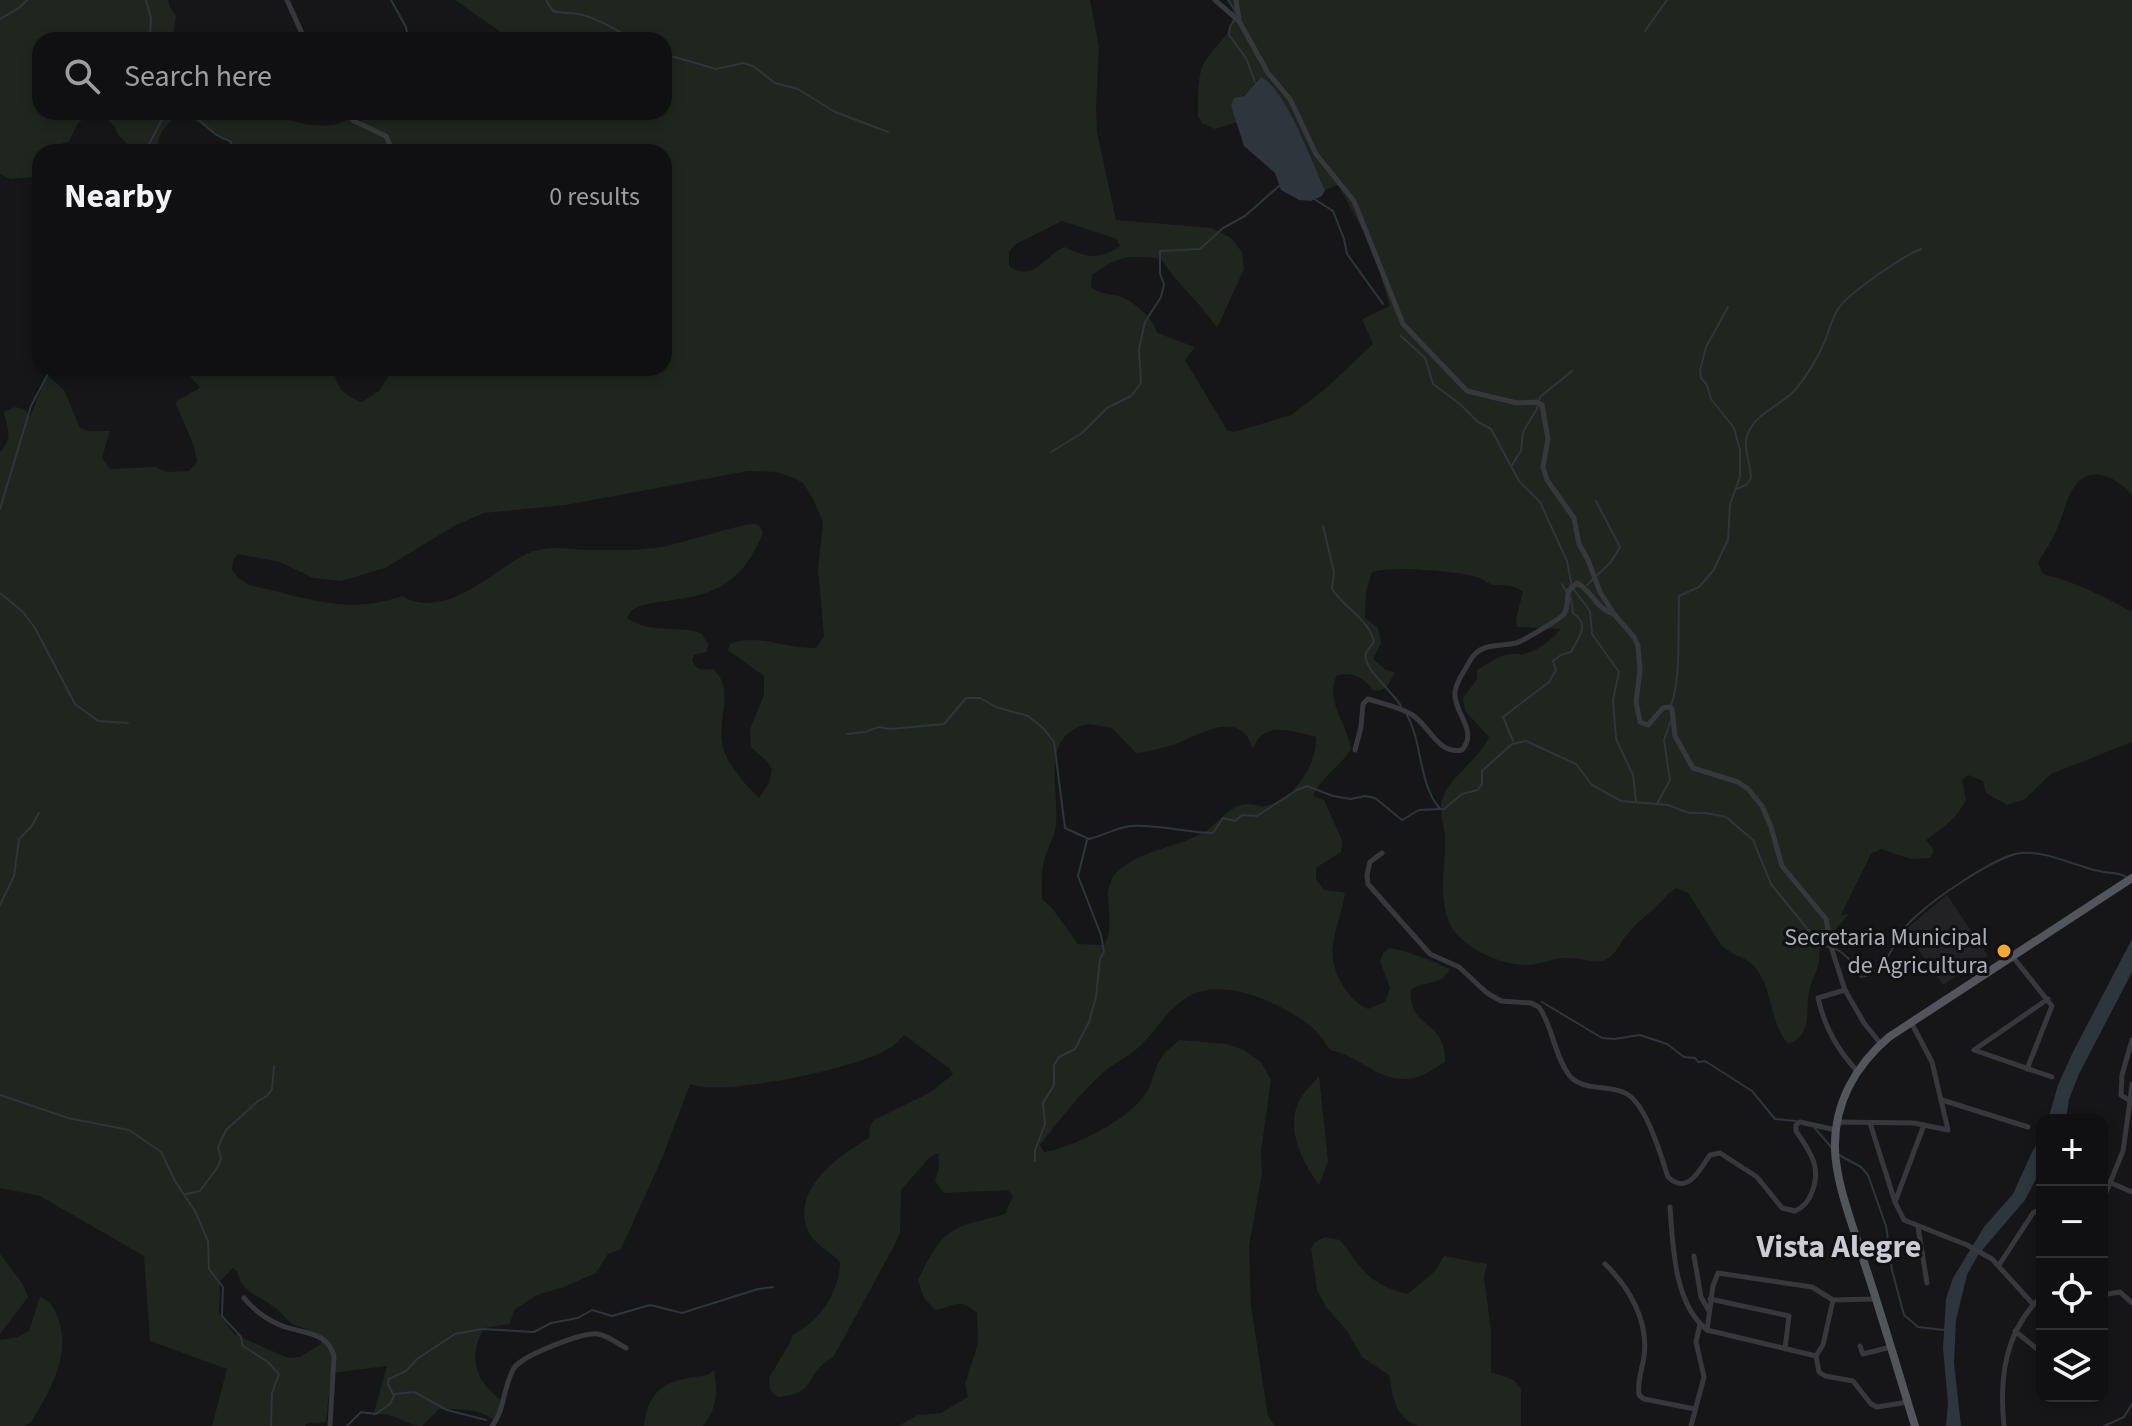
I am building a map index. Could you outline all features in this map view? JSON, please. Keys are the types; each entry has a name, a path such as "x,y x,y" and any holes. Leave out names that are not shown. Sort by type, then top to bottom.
{"main road":[{"path":"1915,1426 1850,1215 1837,1161 1837,1126 1841,1104 1857,1071 1881,1044 1910,1021 2132,878"}],"street":[{"path":"287,0 301,32"},
{"path":"1215,0 1239,21 1268,73 1290,99 1316,154 1354,201 1403,324 1467,391 1517,403 1537,402 1542,405 1548,439 1544,472 1574,518 1579,544 1600,592 1638,646 1637,711 1640,722 1645,725 1651,723 1663,708 1672,709 1675,736 1693,768 1729,778 1748,789 1762,806 1782,866 1826,919 1845,990 1864,1023 1881,1044"},
{"path":"1236,0 1239,21"},
{"path":"353,120 386,136 390,144"},
{"path":"1355,750 1363,704 1368,699 1420,720 1443,748 1462,750 1466,744 1467,728 1456,704 1455,693 1475,653 1493,645 1525,639 1561,617 1566,609 1569,590 1577,583 1582,585 1599,608 1614,614"},
{"path":"1382,853 1370,862 1367,875 1368,884 1379,897 1430,954 1459,967 1501,1001 1531,1003 1539,1007 1560,1059 1572,1079 1619,1090 1632,1098 1648,1124 1668,1177 1674,1183 1682,1184 1693,1179 1710,1155 1720,1153 1757,1177 1782,1208 1795,1211 1809,1200 1817,1176 1816,1163 1796,1131 1796,1125 1800,1122 1837,1126 1870,1123 1924,1125 1948,1130 1932,1062 1910,1021"},
{"path":"2013,957 2052,1006 2027,1069"},
{"path":"1845,990 1818,998 1823,1020 1838,1050 1857,1071"},
{"path":"2048,999 1974,1050 2052,1077"},
{"path":"2130,1101 2121,1095 2120,1087 2132,1040"},
{"path":"2108,1189 2129,1137 2132,1084"},
{"path":"1941,1100 2028,1127"},
{"path":"1870,1123 1895,1202 1904,1220 1967,1245 1992,1259 2033,1304"},
{"path":"1895,1202 1924,1125"},
{"path":"2123,1151 2132,1158"},
{"path":"2111,1183 2132,1192"},
{"path":"1670,1207 1677,1270 1691,1312 1700,1324 1707,1330 1816,1356"},
{"path":"1999,1265 2036,1212"},
{"path":"1918,1227 1927,1283"},
{"path":"1694,1256 1701,1297 1709,1312"},
{"path":"1605,1264 1630,1292 1637,1312 1645,1349 1639,1395 1644,1399 1695,1409"},
{"path":"1707,1330 1710,1299 1718,1273 1812,1287 1833,1300 1876,1299"},
{"path":"2108,1294 2120,1292 2132,1303"},
{"path":"244,1298 266,1318 284,1327 321,1337 331,1346 334,1356 330,1426"},
{"path":"1710,1299 1789,1316 1785,1349"},
{"path":"1833,1300 1823,1345 1816,1356 1819,1372 1853,1381 1874,1406 1881,1408 1908,1402"},
{"path":"2004,1426 2001,1402 2003,1372 2015,1331 2036,1301"},
{"path":"1691,1426 1704,1377 1696,1342 1700,1324"},
{"path":"2015,1331 2036,1348"},
{"path":"492,1426 513,1370 528,1355 590,1334 605,1336 626,1348"},
{"path":"1860,1346 1863,1354 1891,1347"}],"shaded area":[{"path":"0,0 168,0 176,16 173,32 32,32 32,120 82,120 69,141 32,144 32,177 11,179 0,174"},
{"path":"455,0 1090,0 1099,47 1097,132 1116,220 1212,228 1231,238 1242,252 1244,269 1217,328 1161,259 1131,257 1109,264 1092,275 1091,287 1126,299 1148,317 1157,333 1195,347 1185,360 1227,430 1234,432 1291,415 1324,390 1373,344 1362,319 1390,306 1371,245 1338,185 1325,190 1300,132 1256,80 1251,89 1231,106 1237,122 1215,129 1202,123 1198,116 1203,65 1231,27 1233,9 1228,0 2132,0 2132,495 2118,482 2105,476 2091,475 2082,479 2071,493 2055,533 2038,563 2043,574 2089,590 2132,612 2132,742 2051,774 2025,799 2007,805 1986,793 1983,781 1968,775 1962,780 1966,800 1962,807 1949,823 1926,840 1934,850 1930,858 1911,859 1881,849 1871,854 1841,915 1849,914 1819,948 1819,962 1809,992 1805,1027 1797,1040 1788,1044 1777,1025 1760,974 1751,963 1721,945 1688,893 1676,888 1630,931 1612,956 1601,961 1563,958 1531,965 1504,962 1471,947 1454,931 1444,901 1445,836 1441,806 1448,787 1489,737 1465,711 1463,698 1477,679 1477,670 1505,655 1534,650 1561,629 1517,627 1516,618 1523,592 1520,589 1440,571 1394,569 1372,572 1366,592 1365,618 1378,628 1381,643 1373,659 1386,670 1395,672 1387,687 1379,691 1373,690 1357,676 1337,675 1333,694 1351,749 1313,796 1324,800 1342,840 1341,852 1316,868 1316,879 1324,890 1345,894 1332,954 1341,983 1360,1005 1368,1009 1385,1002 1390,988 1380,961 1389,948 1450,969 1437,981 1411,990 1415,1012 1440,1039 1445,1062 1420,1076 1393,1078 1330,1050 1303,1020 1272,1003 1235,991 1200,991 1179,1003 1140,1046 1096,1079 1040,1145 1044,1152 1070,1145 1100,1131 1127,1113 1146,1093 1163,1055 1179,1040 1227,1044 1244,1050 1261,1062 1271,1080 1261,1151 1262,1174 1249,1246 1251,1306 1268,1416 1275,1426 898,1426 918,1415 941,1413 968,1397 965,1384 978,1343 977,1313 961,1304 935,1310 924,1298 918,1280 943,1239 960,1227 1005,1214 1013,1196 1008,1190 944,1193 935,1181 939,1167 938,1153 930,1157 901,1190 900,1233 834,1356 818,1369 800,1392 778,1397 770,1390 769,1378 792,1335 811,1323 826,1305 839,1273 840,1262 808,1231 804,1216 812,1188 832,1164 869,1138 874,1120 931,1092 953,1074 904,1035 892,1047 874,1056 822,1072 731,1087 690,1084 663,1156 621,1249 608,1254 596,1273 537,1295 514,1310 510,1324 484,1328 475,1359 487,1387 504,1402 497,1423 484,1414 463,1410 439,1409 422,1426 386,1414 373,1416 387,1366 331,1373 326,1422 305,1426 212,1426 227,1369 150,1341 144,1256 40,1196 0,1188 0,452 7,442 8,433 4,412 15,407 24,409 30,417 48,376 64,390 80,428 110,431 102,458 110,469 155,467 166,472 189,471 197,462 194,446 175,402 200,388 190,376 335,376 342,390 362,402 379,391 389,376 672,376 672,144 230,144 194,120 289,120 329,125 353,120 364,127 362,120 672,120 672,32 501,32","holes":["1062,221 1117,239 1120,246 1106,254 1093,256 1065,247 1032,270 1018,271 1009,266 1009,252 1016,244","748,471 777,472 803,483 823,522 818,569 824,637 816,648 751,640 730,644 728,650 764,676 764,695 750,729 751,747 772,770 769,783 759,798 725,754 722,736 724,695 720,677 713,669 698,668 692,660 694,655 707,652 708,644 701,633 654,628 627,618 639,607 705,593 733,578 748,561 763,533 756,524 658,548 552,548 536,551 517,559 462,594 432,603 417,602 402,596 362,604 307,599 249,585 232,569 233,560 238,554 280,562 313,578 341,581 385,568 456,525 484,513 566,505","1089,724 1112,728 1136,753 1166,747 1214,728 1226,727 1237,728 1246,735 1253,749 1264,734 1279,730 1316,737 1316,747 1302,780 1285,797 1265,806 1248,804 1236,807 1202,833 1139,857 1119,870 1109,887 1109,926 1104,945 1078,944 1042,899 1042,880 1045,857 1056,826 1057,751 1063,739 1073,730","233,1268 248,1290 291,1322 315,1334 321,1339 321,1344 300,1357 288,1358 234,1334 219,1313 220,1281"]},
{"path":"1261,77 1279,96 1298,128 1325,190 1322,196 1311,201 1299,200 1281,190 1275,173 1244,146 1231,106 1234,98 1244,96"},
{"path":"108,120 172,120 162,131 157,144 128,144"},
{"path":"1947,895 1988,956 1943,985 1905,930"},
{"path":"2132,939 2132,972 2079,1074 2067,1114 2050,1114 2058,1085"},
{"path":"1319,1076 1328,1161 1319,1185 1302,1156 1294,1123 1301,1098"},
{"path":"2036,1146 2036,1179 2025,1200 1978,1255 1967,1275 1956,1320 1954,1363 1961,1426 1946,1426 1948,1403 1943,1348 1946,1299 1953,1278 1984,1227 2013,1194"},
{"path":"1325,1237 1340,1240 1361,1268 1375,1280 1408,1294 1435,1271 1444,1256 1487,1264 1484,1277 1491,1330 1491,1372 1514,1380 1521,1389 1521,1426 1418,1426 1404,1417 1394,1399 1389,1375 1362,1357 1317,1290 1311,1248"},
{"path":"0,1254 22,1283 28,1297 0,1334"},
{"path":"40,1297 52,1306 62,1334 56,1374 31,1422 24,1426 0,1426 0,1340 18,1337 29,1331"},
{"path":"714,1370 715,1400 703,1426 644,1426 651,1401 664,1387 683,1379 708,1375"}],"waterway":[{"path":"0,19 27,0"},
{"path":"146,0 151,18 150,32"},
{"path":"391,0 407,32"},
{"path":"546,0 553,11 587,16 619,32"},
{"path":"1228,0 1236,12"},
{"path":"1645,31 1667,0"},
{"path":"1235,18 1229,35 1246,58 1255,82"},
{"path":"672,56 716,69 743,63 753,66 775,83 798,89 835,112 888,132"},
{"path":"149,144 162,120"},
{"path":"199,120 232,144"},
{"path":"1051,452 1082,433 1107,408 1131,396 1141,383 1139,349 1145,322 1161,297 1164,284 1160,274 1160,251 1200,249 1279,186"},
{"path":"1314,199 1333,211 1347,254 1383,304"},
{"path":"1736,489 1746,485 1751,478 1746,446 1750,428 1795,390 1811,368 1843,302 1876,276 1921,249"},
{"path":"1671,706 1678,667 1679,596 1699,587 1713,571 1728,540 1730,504 1740,477 1740,450 1734,428 1711,399 1700,370 1706,347 1728,307"},
{"path":"1401,336 1425,358 1433,384 1478,422 1491,429 1519,481 1540,502 1567,561 1572,587 1590,611 1592,634 1619,672 1613,700 1616,739 1633,775 1636,801"},
{"path":"1512,465 1521,451 1523,432 1537,409 1540,397 1572,371"},
{"path":"0,509 31,406 47,376"},
{"path":"1587,585 1611,562 1620,547 1596,501"},
{"path":"1323,526 1334,572 1332,589 1367,627 1374,642 1366,653 1368,665 1401,706"},
{"path":"1562,584 1567,593"},
{"path":"0,593 23,612 35,628 75,704 98,721 128,723"},
{"path":"1513,741 1503,717 1549,682 1556,670 1553,661 1571,652 1579,637 1581,622 1573,613 1571,598"},
{"path":"847,734 879,727 890,729 944,724 966,698 980,698 996,707 1028,716 1054,742 1065,828 1089,839 1131,826 1213,833 1223,818 1235,821 1242,815 1257,816 1307,786 1333,796 1375,798 1402,820 1419,810 1444,809 1462,794 1478,790 1482,784 1482,771 1512,744 1526,741 1576,764 1592,785 1621,801 1668,805 1689,813 1726,817 1753,840 1771,884 1819,947 1832,948 1844,954 1861,977 1882,965 1904,929 1925,908 1978,872 2010,856 2042,854 2128,878"},
{"path":"1407,715 1428,787 1440,809"},
{"path":"1657,804 1670,780 1664,740 1671,720"},
{"path":"0,905 14,876 19,839 39,813"},
{"path":"1035,1161 1035,1150 1045,1124 1043,1103 1054,1085 1054,1065 1059,1057 1075,1049 1089,1022 1096,997 1100,959 1104,952 1101,935 1078,876 1087,840"},
{"path":"1542,1002 1602,1038 1640,1035 1667,1044 1684,1057 1705,1061 1752,1091 1775,1119 1796,1121"},
{"path":"186,1194 200,1191 217,1168 221,1159 218,1147 226,1130 272,1089 274,1066"},
{"path":"0,1095 68,1118 129,1130 161,1152 195,1211 208,1241 209,1269 223,1287 222,1316 241,1337 243,1346 268,1362 279,1374 272,1393 271,1426"},
{"path":"1813,1126 1832,1148"},
{"path":"1839,1155 1861,1167 1868,1175 1886,1226 1892,1270 1904,1315 1918,1327 1944,1330"},
{"path":"347,1426 361,1412 376,1414 390,1404 394,1396 389,1379 406,1371 417,1359 455,1334 482,1329 534,1332 551,1323 578,1318 592,1310 612,1316 650,1305 682,1313 773,1287"},
{"path":"394,1394 414,1392 447,1410 486,1420"},
{"path":"2104,1426 2124,1417 2132,1404"}],"place":[{"name":"Secretaria Municipal de Agricultura","path":"2004,951"}],"district":[{"name":"Vista Alegre","path":"1839,1246"}]}
